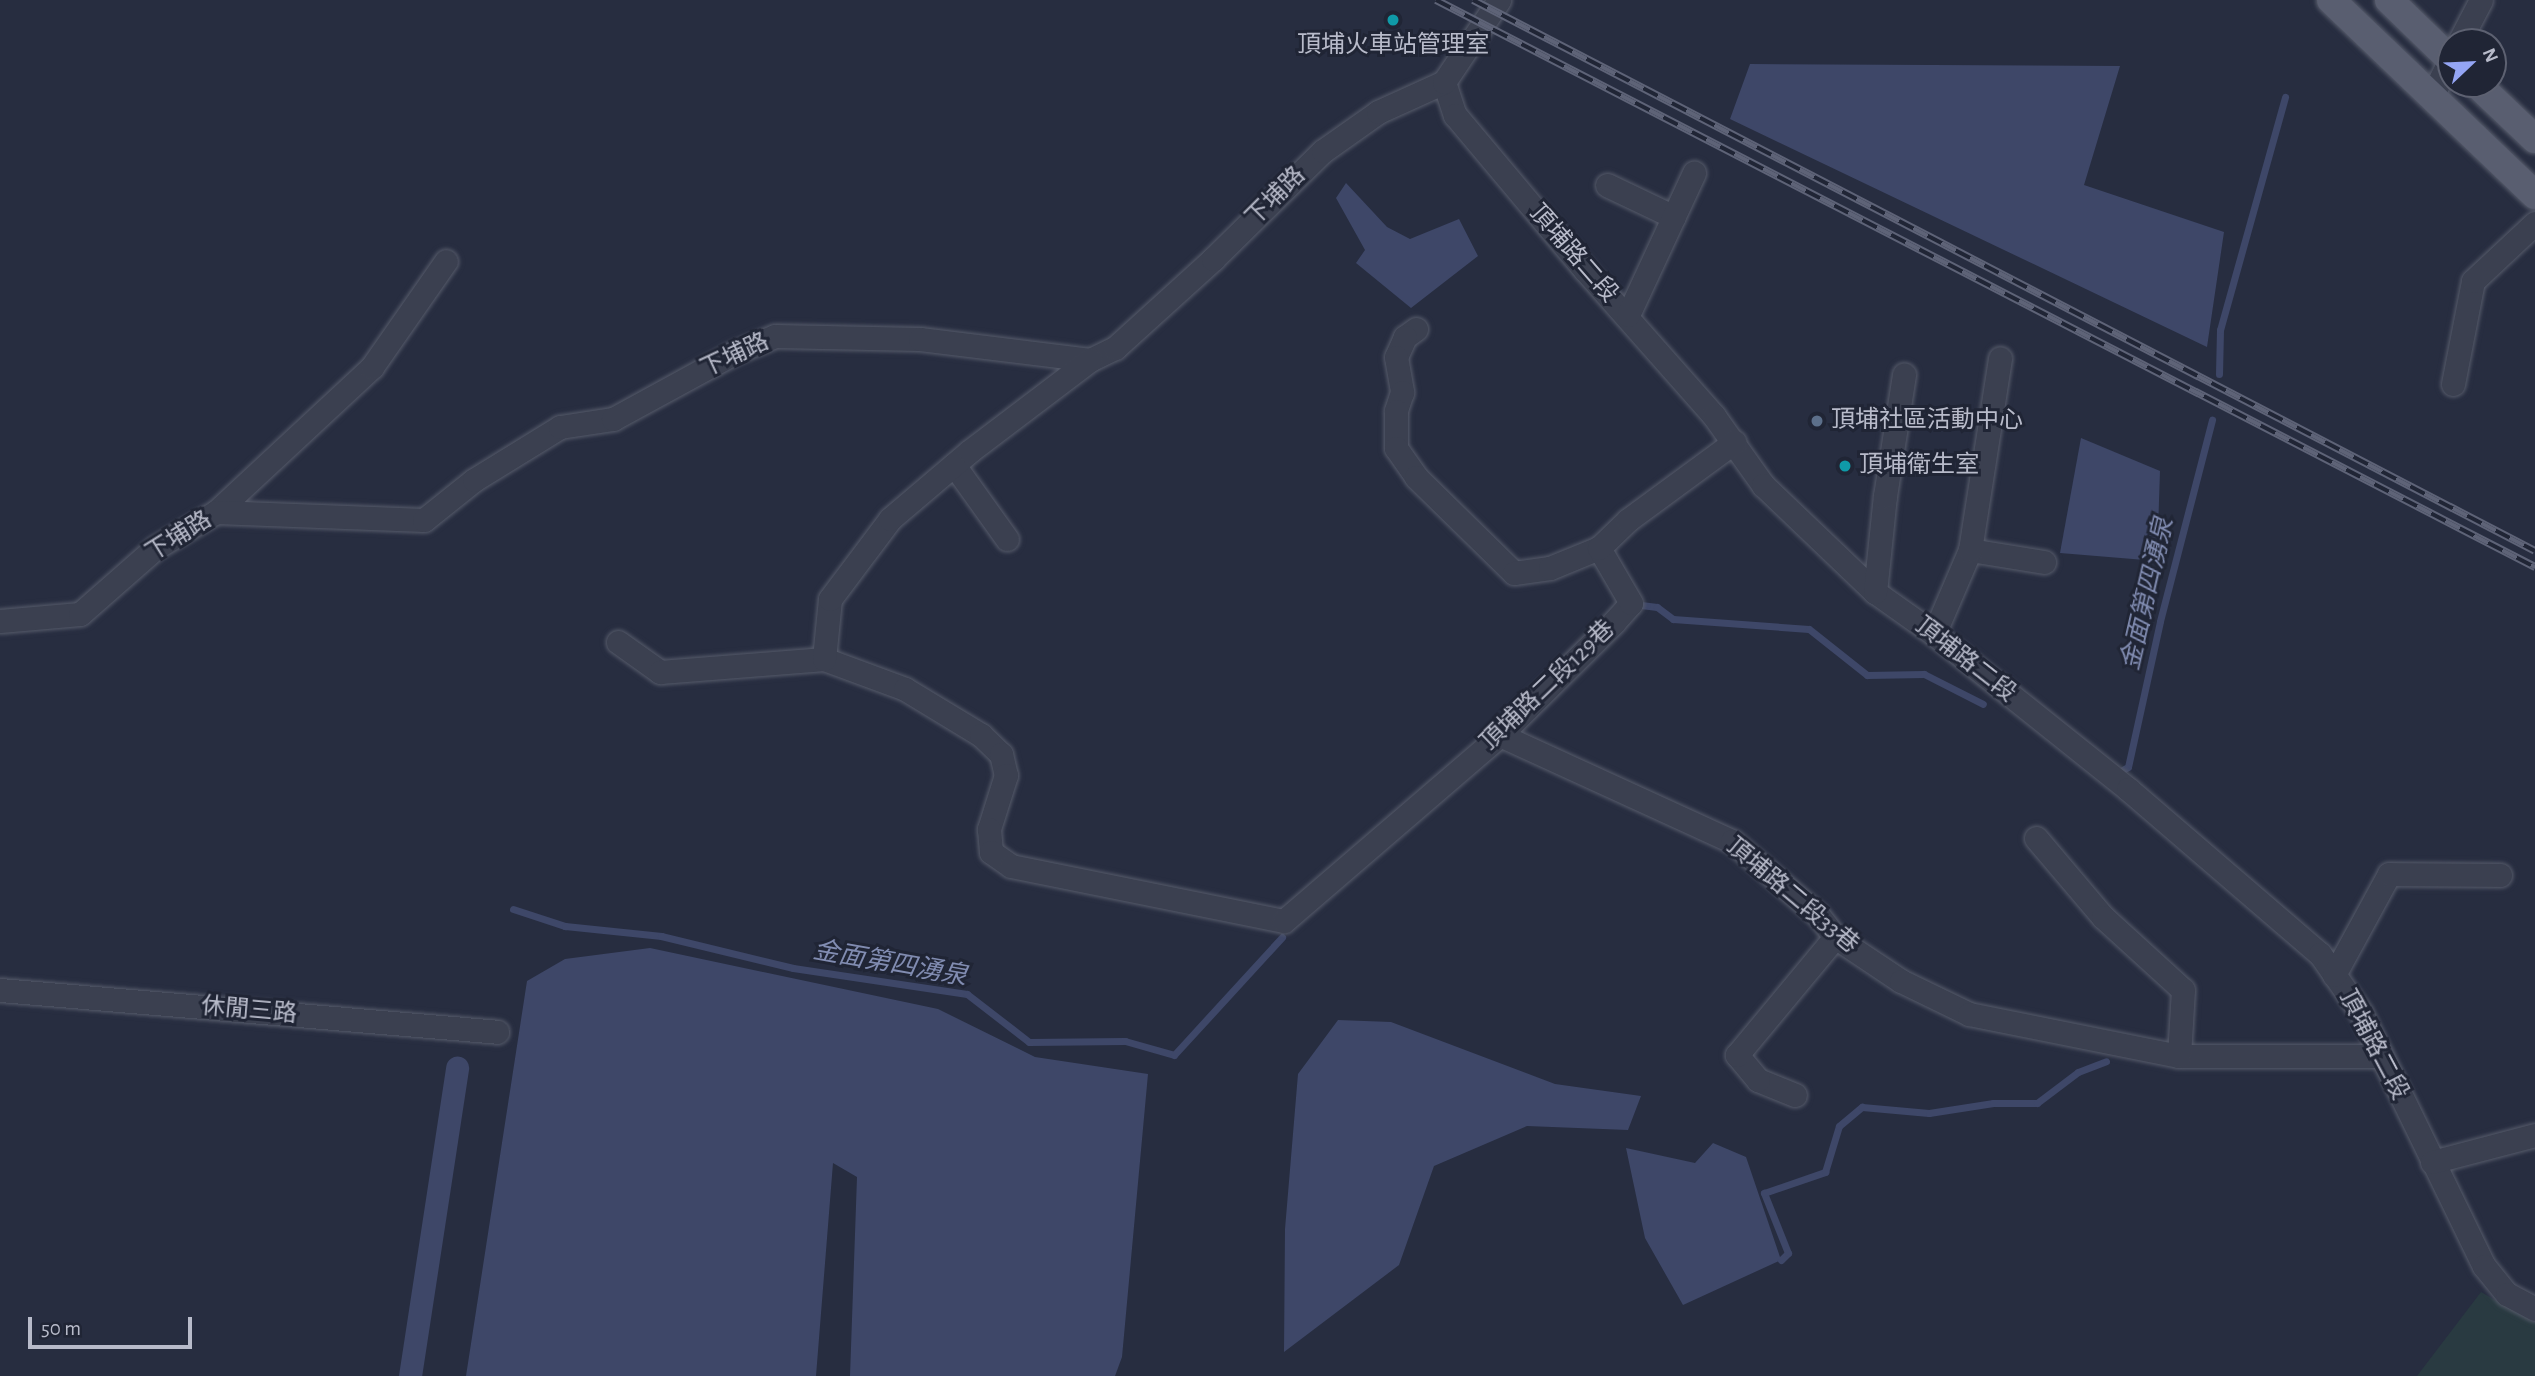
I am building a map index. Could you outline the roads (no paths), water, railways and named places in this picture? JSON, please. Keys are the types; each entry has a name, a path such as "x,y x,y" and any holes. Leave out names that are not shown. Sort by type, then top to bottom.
{"main road":[{"path":"2330,0 2535,195"},
{"path":"2389,0 2437,46"},
{"path":"2492,98 2535,139"}],"street":[{"path":"1444,82 1499,0"},
{"path":"2466,28 2481,0"},
{"name":"頂埔路二段","path":"1444,82 1455,115 1734,442 1763,485 1875,592 1934,634 2200,848 2320,954 2361,1013 2484,1266 2507,1294 2535,1309"},
{"name":"下埔路","path":"0,621 80,614 155,548 216,512 424,520 474,480 560,427 613,419 734,353 775,336 920,339 1090,360 1115,348 1213,259 1323,151 1378,112 1444,82"},
{"path":"2432,96 2437,86"},
{"path":"1628,315 1694,173"},
{"path":"1607,185 1674,217"},
{"path":"2453,384 2473,281 2535,223"},
{"path":"216,512 372,367 446,261"},
{"path":"1416,329 1405,337 1396,357 1402,391 1396,411 1396,448 1416,477 1514,573 1550,568 1599,548 1628,520 1734,442"},
{"path":"1934,634 1970,550 2000,359"},
{"path":"618,642 660,672 824,659 830,599 890,519 954,465 1090,360"},
{"path":"1875,592 1904,374"},
{"path":"954,465 1007,539"},
{"name":"頂埔路二段129巷","path":"824,659 905,689 981,735 1001,754 1006,775 989,828 991,852 1011,866 1284,921 1500,735 1631,603 1599,548"},
{"path":"1970,550 2044,562"},
{"name":"頂埔路二段33巷","path":"1500,735 1732,841 1818,915 1835,937 1901,981 1969,1014 2179,1056 2380,1056"},
{"path":"2036,838 2103,917 2183,990 2179,1056"},
{"path":"2334,975 2389,874 2500,875"},
{"path":"1795,1095 1758,1080 1737,1055 1835,937"},
{"name":"休閒三路","path":"0,990 497,1032"},
{"path":"2432,1161 2535,1135"}],"water":[{"path":"1750,64 2120,66 2084,185 2224,232 2207,347 1730,119"},
{"path":"1346,183 1387,227 1410,239 1459,219 1478,256 1411,308 1356,263 1365,250 1336,198"},
{"path":"2081,438 2160,471 2157,561 2060,553"},
{"path":"650,948 938,1009 1035,1057 1148,1074 1122,1357 1115,1376 850,1376 857,1177 833,1163 816,1376 466,1376 527,981 565,959"},
{"path":"1338,1020 1391,1022 1555,1084 1641,1096 1628,1130 1527,1126 1434,1166 1399,1265 1284,1352 1285,1229 1298,1074"},
{"path":"1713,1143 1746,1157 1781,1260 1683,1305 1645,1238 1626,1148 1695,1163"}],"waterway":[{"name":"金面第四湧泉","path":"2219,374 2220,330 2285,97"},
{"name":"金面第四湧泉","path":"2119,772 2128,767 2160,621 2212,420"},
{"name":"金面第四湧泉","path":"1641,605 1657,607 1673,619 1809,629 1867,675 1924,674 1983,704"},
{"name":"金面第四湧泉","path":"513,909 565,926 661,936 793,968 967,994 1029,1042 1125,1041 1174,1055 1282,937"},
{"path":"1781,1260 1788,1253 1764,1193 1825,1172 1839,1126 1862,1107 1929,1113 1993,1103 2037,1103 2078,1072 2106,1061"},
{"path":"410,1376 457,1068"}],"railway":[{"path":"1436,0 2535,567"},
{"path":"1473,0 2535,551"}],"place":[{"name":"頂埔火車站管理室","path":"1393,20"},
{"name":"頂埔社區活動中心","path":"1817,421"},
{"name":"頂埔衛生室","path":"1845,466"}]}
